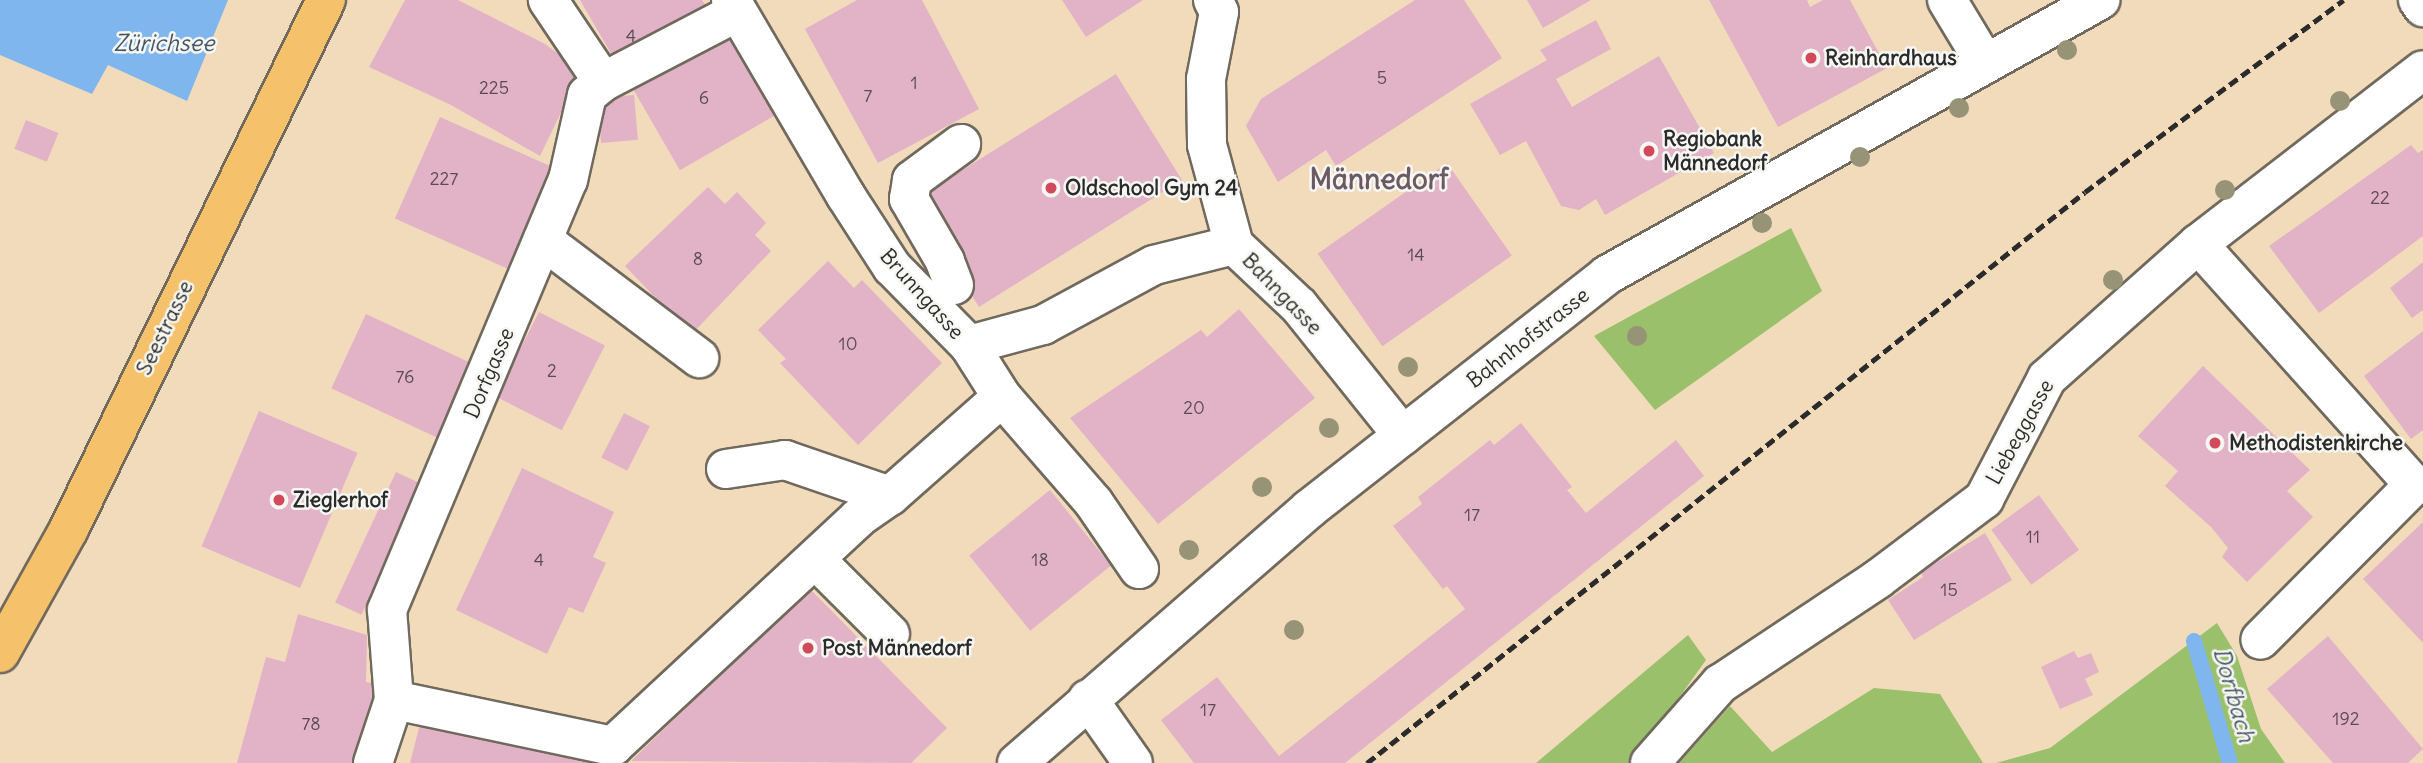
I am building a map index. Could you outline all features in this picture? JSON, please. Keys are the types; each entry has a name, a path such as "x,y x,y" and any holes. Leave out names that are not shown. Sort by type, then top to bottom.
{"main road":[{"name":"Seestrasse","path":"0,653 69,528 326,0"}],"street":[{"path":"548,0 603,82 737,4"},
{"path":"1213,0 1219,12 1206,79 1207,145 1234,245"},
{"path":"1947,0 1984,62"},
{"name":"Bahnhofstrasse","path":"1017,763 1309,509 1607,275 1984,62 2100,0"},
{"path":"2418,0 2423,7"},
{"name":"Brunngasse","path":"737,4 892,267 969,345 1003,397 1094,503 1139,569"},
{"name":"Liebeggasse","path":"1650,763 1720,684 1878,579 1984,499 2047,378 2198,244 2423,70"},
{"name":"Dorfgasse","path":"373,763 394,700 387,610 568,180 587,95 603,82"},
{"path":"954,285 946,261 909,199 912,180 961,144"},
{"path":"543,240 699,358"},
{"path":"2198,244 2414,485 2260,640"},
{"name":"Bahngasse","path":"969,345 1043,325 1154,265 1234,245 1299,306 1403,436"},
{"path":"394,700 613,746 858,518 890,496 1003,397"},
{"path":"726,469 785,460 890,496"},
{"path":"815,559 890,634"},
{"path":"1088,699 1133,763"}],"green space":[{"path":"1791,228 1822,291 1655,410 1594,336"},
{"path":"2217,623 2237,656 2261,729 2285,763 1996,763 2050,748"},
{"path":"1688,635 1706,660 1632,763 1536,763"},
{"path":"1874,688 1940,694 1983,763 1679,763 1730,706 1772,752"}],"water":[{"name":"Zürichsee","path":"0,0 228,0 187,101 108,65 92,94 0,55"}],"building":[{"path":"405,0 458,0 545,44 581,71 540,156 451,105 369,67"},
{"path":"580,0 702,0 708,9 616,62"},
{"path":"857,0 922,0 979,109 878,163 805,29"},
{"path":"1062,0 1143,0 1086,37"},
{"path":"1415,0 1464,0 1502,58 1336,166 1326,150 1278,182 1246,126 1261,99"},
{"path":"1527,0 1591,0 1543,28"},
{"name":"Reinhardhaus","path":"1709,0 1807,0 1810,7 1823,0 1850,0 1887,68 1778,127"},
{"path":"1596,20 1611,49 1556,79 1572,107 1659,56 1714,153 1605,215 1596,199 1579,210 1561,206 1526,141 1500,155 1470,104 1547,60 1540,50"},
{"path":"730,27 780,113 680,170 630,84"},
{"name":"Oldschool Gym 24","path":"1116,74 1182,180 979,307 950,260 921,196"},
{"path":"634,95 638,140 601,143 597,98"},
{"path":"440,117 552,167 507,268 395,218"},
{"path":"26,120 58,133 47,162 14,149"},
{"path":"2411,145 2418,153 2423,150 2423,236 2319,313 2269,246"},
{"path":"1447,163 1512,256 1382,346 1318,254"},
{"path":"708,187 725,204 737,192 766,223 755,235 771,251 691,335 625,266"},
{"path":"828,261 854,288 862,280 942,363 858,445 780,363 786,359 758,330"},
{"path":"2423,262 2423,310 2412,318 2390,288"},
{"path":"1239,309 1315,398 1158,524 1070,418 1201,330 1207,337"},
{"path":"539,312 605,346 562,430 496,397"},
{"path":"366,314 478,366 444,441 331,388"},
{"path":"2423,331 2423,430 2411,439 2364,376"},
{"name":"Methodistenkirche","path":"2203,366 2310,470 2287,491 2313,517 2247,582 2222,557 2228,548 2211,527 2165,486 2178,471 2138,436"},
{"name":"Zieglerhof","path":"259,411 357,453 300,588 202,546"},
{"path":"624,413 650,426 627,471 601,458"},
{"path":"1521,423 1572,487 1567,490 1586,513 1676,440 1704,476 1345,763 1194,763 1161,720 1217,677 1279,756 1465,609 1447,586 1443,589 1393,526 1422,504 1418,497 1490,440 1494,445"},
{"path":"522,468 614,512 593,557 606,563 583,613 569,607 547,654 456,610"},
{"path":"396,472 422,484 361,615 335,603"},
{"path":"1050,490 1111,565 1030,631 969,555"},
{"path":"2039,495 2079,550 2031,585 1991,530"},
{"path":"2423,522 2423,643 2363,579"},
{"path":"1985,533 2012,580 1914,640 1888,600 1923,577 1921,572"},
{"name":"Post Männedorf","path":"810,589 947,728 911,763 631,761"},
{"path":"298,614 367,635 366,682 387,686 364,763 237,763 266,657 285,662"},
{"path":"2328,636 2423,749 2408,763 2333,763 2267,689"},
{"path":"2074,651 2078,658 2091,653 2099,672 2085,679 2093,695 2060,709 2041,667"},
{"path":"421,720 593,762 593,763 410,763"}],"waterway":[{"name":"Dorfbach","path":"2194,641 2230,763"}],"railway":[{"path":"1367,763 2085,192 2344,0"}],"place":[{"name":"Reinhardhaus","path":"1811,58"},
{"name":"Regiobank Männedorf","path":"1649,151"},
{"name":"Oldschool Gym 24","path":"1051,188"},
{"name":"Methodistenkirche","path":"2215,443"},
{"name":"Zieglerhof","path":"279,500"},
{"name":"Post Männedorf","path":"808,648"}],"district":[{"name":"Männedorf","path":"1379,179"}]}
